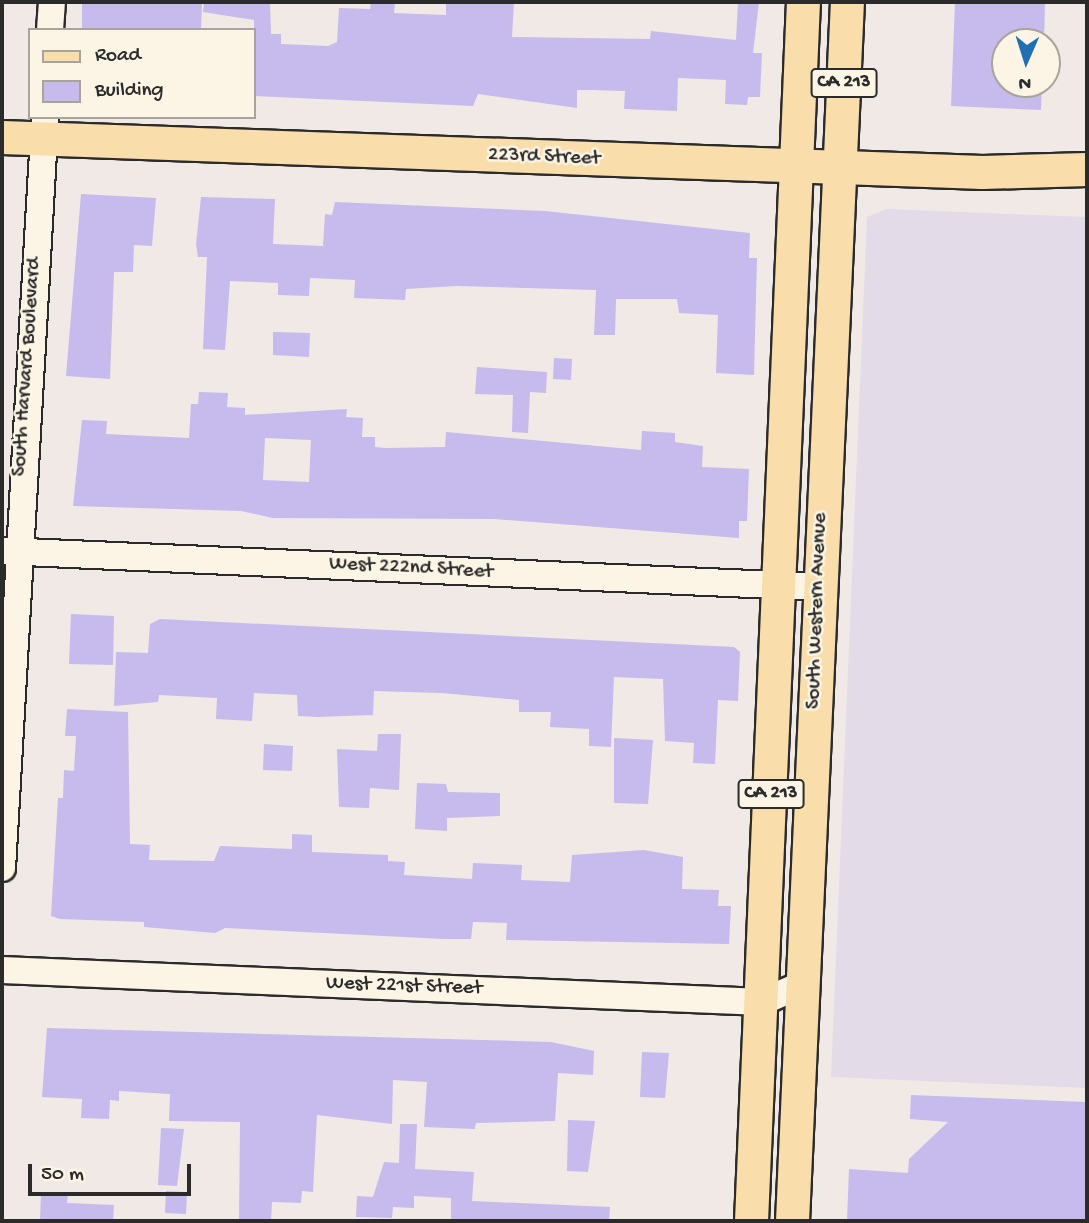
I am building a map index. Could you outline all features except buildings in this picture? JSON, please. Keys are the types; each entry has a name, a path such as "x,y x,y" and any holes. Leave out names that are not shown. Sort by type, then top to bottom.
{"main road":[{"name":"South Western Avenue","path":"751,1221 803,2"},
{"name":"South Western Avenue","path":"792,1221 847,2"},
{"name":"223rd Street","path":"2,137 44,128 982,172 1087,169"}],"street":[{"path":"50,28 52,2"},
{"name":"South Harvard Boulevard","path":"2,868 9,551 44,128"},
{"name":"West 222nd Street","path":"9,551 819,587"},
{"name":"West 221st Street","path":"2,970 762,1002 803,984"}],"shaded area":[{"path":"887,209 1087,217 1087,1088 831,1077 867,217"}]}
